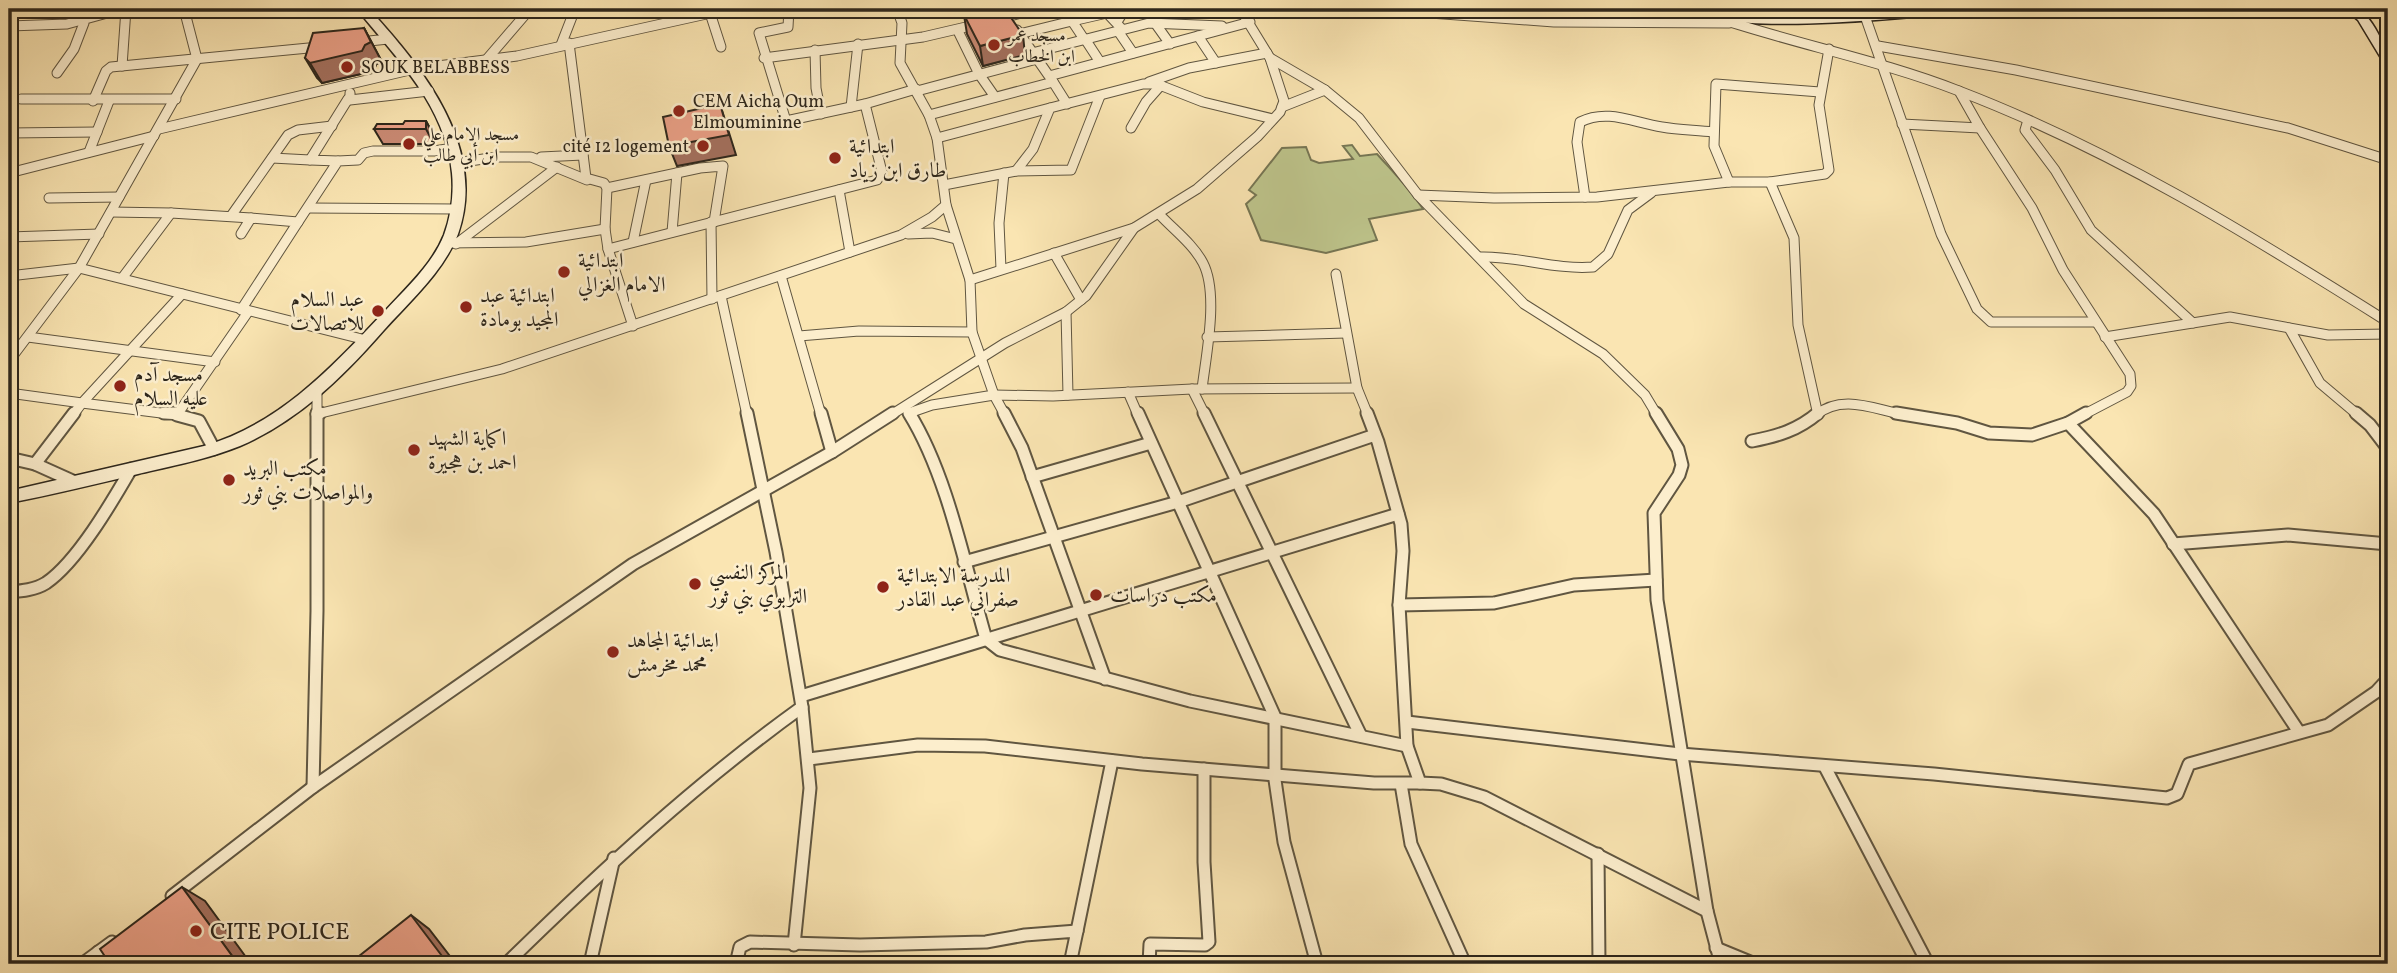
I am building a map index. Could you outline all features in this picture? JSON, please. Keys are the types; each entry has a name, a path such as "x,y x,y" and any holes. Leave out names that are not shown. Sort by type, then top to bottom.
{"street":[{"path":"9,26 47,28 84,23 124,9 122,66"},
{"path":"9,361 79,268 197,59 184,9"},
{"path":"366,12 392,9"},
{"path":"487,60 530,9"},
{"path":"575,9 565,44 587,180"},
{"path":"9,173 157,132 414,69 517,56 729,9"},
{"path":"789,9 788,27 759,32 764,58 786,121 979,74 1119,27 1155,23 1236,26"},
{"path":"923,9 898,11 900,63 929,115 937,138 946,205 970,280 972,332 994,395 1021,448 1105,679"},
{"path":"764,58 958,31 1037,9"},
{"path":"1063,9 1100,62"},
{"path":"1119,27 1125,9"},
{"path":"970,280 1134,228 1198,189 1273,119 1284,101 1269,55 1240,9"},
{"path":"1376,9 1554,22 1727,21 1865,16 1956,9"},
{"path":"1689,9 1760,33 1882,62 2028,120 2161,183 2388,322"},
{"path":"2350,9 2362,18 2388,61"},
{"path":"366,12 414,69 445,121 456,163 456,209 451,244"},
{"path":"710,13 721,47"},
{"path":"1019,34 1107,13 1119,27 1133,53"},
{"path":"1007,16 1067,104"},
{"path":"1865,16 1955,268 1980,317 1991,321 2094,322"},
{"path":"967,18 972,26"},
{"path":"929,115 995,97 1100,62 1250,22"},
{"path":"57,73 74,49 84,23"},
{"path":"1155,23 1170,44"},
{"path":"958,31 979,74 995,97"},
{"path":"1198,36 1216,62"},
{"path":"347,44 388,40"},
{"path":"851,107 858,44"},
{"path":"93,101 107,69 333,45"},
{"path":"1849,54 1870,54 1878,48 2016,70 2288,128 2388,160"},
{"path":"1418,195 1585,197 1819,176 1829,170 1818,105 1829,49"},
{"path":"815,50 821,114"},
{"path":"937,138 1100,96 1175,72 1216,62 1269,55 1325,90 1359,118 1418,195 1524,303 1602,354 1645,395 1665,424 1678,449 1682,465 1672,488 1654,513 1656,580 1680,754 1707,911 1721,964"},
{"path":"1729,182 1717,157 1713,132 1715,87 1718,83 1820,92"},
{"path":"310,160 348,99 352,84"},
{"path":"1143,84 1160,85 1203,102 1273,119"},
{"path":"1131,128 1146,102 1160,85"},
{"path":"1282,107 1325,90"},
{"path":"348,99 429,91"},
{"path":"1752,441 1775,437 1802,427 1827,406 1856,404 2007,436 2032,435 2068,423 2127,392 2132,386 2130,374 2094,322 2063,270 2032,208 1959,91"},
{"path":"944,185 1016,171 1071,170 1100,96"},
{"path":"21,99 176,99"},
{"path":"89,152 109,101"},
{"path":"608,248 877,180 882,175 864,104"},
{"path":"1016,171 1033,149 1050,108"},
{"path":"1585,197 1577,142 1580,122 1585,119 1616,117 1665,127 1713,132"},
{"path":"2028,120 2025,130 2054,170 2091,230 2193,323"},
{"path":"1902,124 1980,128"},
{"path":"231,216 291,133 332,126"},
{"path":"9,133 97,132"},
{"path":"272,158 358,160 364,153 373,151 453,148"},
{"path":"456,163 497,158 583,155"},
{"path":"531,157 587,180 602,182 607,188 605,229 608,248 633,326"},
{"path":"177,415 215,362 298,222 338,161"},
{"path":"9,497 214,449 275,422 317,392 451,244 557,167"},
{"path":"607,188 677,173 724,167 712,222 716,298 764,490 795,649 809,759 810,788 794,944"},
{"path":"672,232 677,173"},
{"path":"1001,269 999,223 1004,173"},
{"path":"633,242 646,180"},
{"path":"1770,182 1794,238 1798,325 1818,415"},
{"path":"839,190 850,253"},
{"path":"1481,257 1505,256 1573,267 1594,267 1608,254 1628,210 1654,191"},
{"path":"50,198 119,197"},
{"path":"317,414 502,369 633,326 901,235 932,217 946,205"},
{"path":"308,208 456,209"},
{"path":"111,212 231,216 298,222"},
{"path":"123,277 172,213"},
{"path":"1158,214 1199,259 1206,271 1207,337 1197,389 1237,482 1361,736"},
{"path":"241,234 251,218"},
{"path":"165,902 313,787 633,564 906,410 1005,343 1066,312 1081,300 1104,272 1134,228"},
{"path":"451,244 473,247 514,244 605,229"},
{"path":"901,235 932,233 956,239"},
{"path":"9,237 99,234"},
{"path":"1054,253 1081,300"},
{"path":"9,276 79,268 366,340"},
{"path":"1336,274 1357,388 1375,435 1398,514 1402,551 1399,605 1407,746 1420,783"},
{"path":"781,276 832,452"},
{"path":"35,464 82,403 182,294"},
{"path":"1066,312 1068,395"},
{"path":"2105,337 2235,317 2328,335 2388,334"},
{"path":"2289,328 2320,383 2371,425 2386,446"},
{"path":"799,336 859,331 972,332"},
{"path":"1207,337 1346,333"},
{"path":"28,337 215,362"},
{"path":"906,410 994,395 1357,388"},
{"path":"1128,391 1275,717 1272,754 1276,802 1302,918 1317,964"},
{"path":"313,787 317,392"},
{"path":"9,393 177,415 199,421 214,449"},
{"path":"906,410 917,423 932,460 986,639 1000,650 1190,701 1407,746"},
{"path":"2068,423 2141,499 2299,732"},
{"path":"964,562 1178,502 1375,435"},
{"path":"1032,477 1151,443"},
{"path":"9,458 35,464 75,482"},
{"path":"9,592 34,588 51,578 105,510 131,469"},
{"path":"506,964 614,858 685,795 801,702 986,639 1398,514"},
{"path":"2174,544 2288,535 2388,544"},
{"path":"1399,605 1494,603 1574,585 1656,580"},
{"path":"1407,722 1680,754 2172,797 2177,794 2189,764 2328,725 2376,692 2388,679"},
{"path":"809,759 878,748 955,745 1274,775 1401,784 1441,784 1484,797 1707,911"},
{"path":"1070,964 1112,761"},
{"path":"1825,767 1928,964"},
{"path":"1149,964 1148,947 1152,943 1205,945 1209,942 1204,862 1204,769"},
{"path":"1401,784 1411,844 1465,964"},
{"path":"1598,854 1599,964"},
{"path":"590,964 614,858"},
{"path":"736,964 738,950 746,943 986,943 1026,935 1077,931"},
{"path":"82,964 102,958 120,936"},
{"path":"1716,948 1755,964"}],"green space":[{"path":"1352,145 1360,156 1377,154 1423,209 1369,219 1377,240 1326,253 1261,240 1246,204 1256,195 1249,190 1282,148 1306,147 1311,160 1319,163 1353,159 1343,146"}],"building":[{"path":"987,9 1005,9 1023,35 980,46 964,15"},
{"path":"364,28 371,42 365,45 362,51 310,63 305,58 313,33"},
{"path":"720,104 729,135 669,146 663,117"},
{"path":"405,121 426,121 426,129 374,129 377,124 403,124"},
{"path":"182,887 238,964 110,964 100,949"},
{"path":"411,915 445,960 439,964 349,964"}],"place":[{"name":"مسجد عمر ابن الخطاب","path":"994,45"},
{"name":"SOUK BELABBESS","path":"347,67"},
{"name":"CEM Aicha Oum Elmouminine","path":"679,111"},
{"name":"مسجد الامام علي ابن أبي طالب","path":"409,144"},
{"name":"cité 12 logement","path":"703,146"},
{"name":"ابتدائية طارق ابن زياد","path":"835,158"},
{"name":"ابتدائية الامام الغزالي","path":"564,272"},
{"name":"ابتدائية عبد المجيد بومادة","path":"466,307"},
{"name":"عبد السلام للاتصالات","path":"378,311"},
{"name":"مسجد آدم عليه السلام","path":"120,386"},
{"name":"اكماية الشهيد احمد بن هجيرة","path":"414,450"},
{"name":"مكتب البريد والمواصلات بني ثور","path":"229,480"},
{"name":"المركز النفسي التربوي بني ثور","path":"695,584"},
{"name":"المدرسة الابتدائية صفراني عبد القادر","path":"883,587"},
{"name":"مكتب دراسات","path":"1096,595"},
{"name":"ابتدائية المجاهد محمد مخرمش","path":"613,652"},
{"name":"CITE POLICE","path":"196,931"}]}
